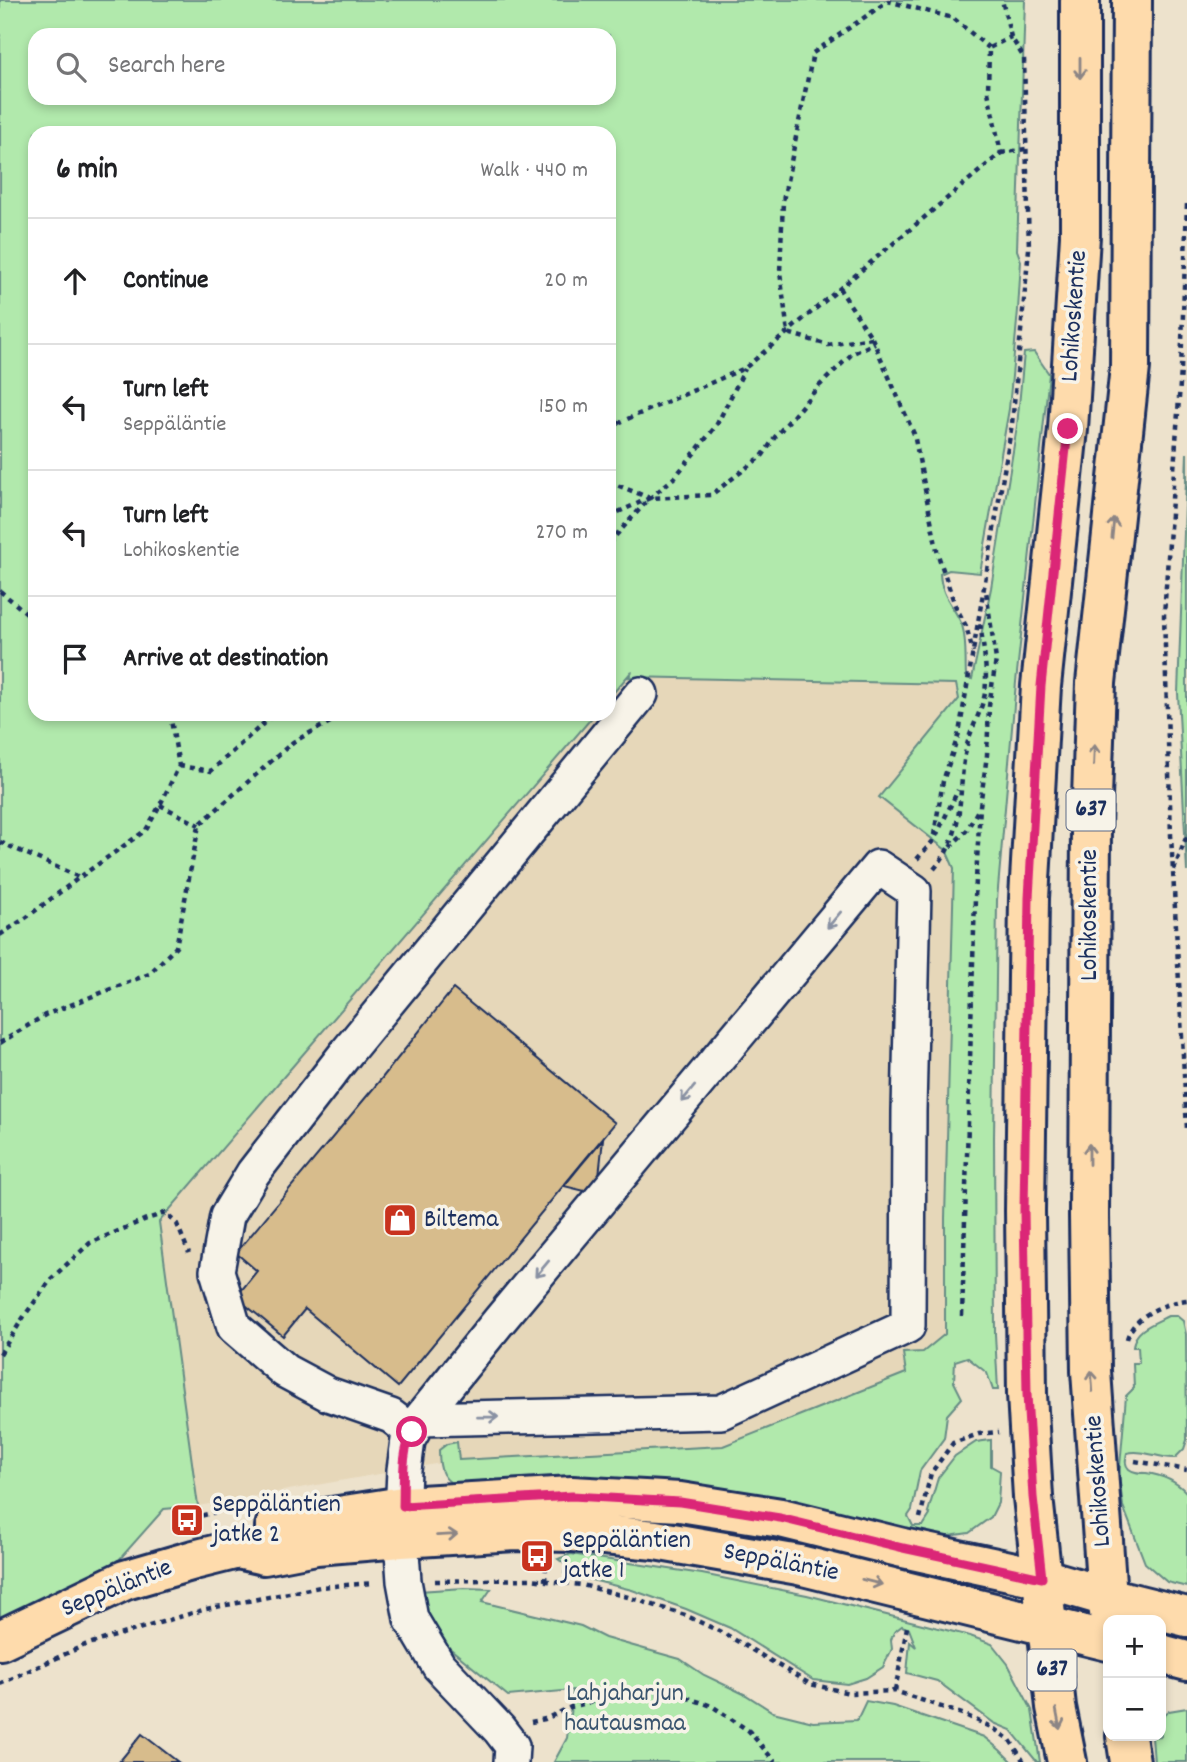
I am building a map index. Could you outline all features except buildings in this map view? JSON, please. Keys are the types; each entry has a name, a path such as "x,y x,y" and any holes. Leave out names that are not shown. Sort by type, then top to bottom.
{"main road":[{"name":"Lohikoskentie","path":"1067,1762 1056,1707 1033,1497 1027,1394 1024,1211 1029,898 1041,686 1068,429 1080,236 1080,0"},
{"name":"Lohikoskentie","path":"1108,1609 1091,1358 1091,826 1096,683 1130,367 1132,0"},
{"name":"Seppäläntie","path":"0,1640 125,1580 194,1560 238,1549 264,1555 316,1545 402,1522 572,1496 680,1502 780,1518 1042,1578 1108,1609 1187,1617"},
{"name":"Seppäläntie","path":"402,1522 655,1539 799,1565 1103,1640"},
{"path":"1166,1655 1187,1661"},
{"path":"1127,1741 1130,1762"}],"lane":[{"path":"640,694 347,1052 253,1173 227,1216 217,1271 234,1327 285,1371 328,1394 416,1425 601,1415 722,1412 908,1326 909,1111 896,879"},
{"path":"512,1762 512,1746 439,1666 411,1619 404,1581 402,1522 408,1440 416,1425 506,1311 896,879"}],"path":[{"path":"933,841 943,781 959,733 1012,424 1029,249 1024,58 1011,37 1002,0"},
{"path":"788,333 780,272 783,201 813,53 888,1 953,18 989,48"},
{"path":"989,48 1011,37"},
{"path":"989,48 988,92 1001,153"},
{"path":"616,424 746,368 1001,153 1026,149"},
{"path":"1187,204 1181,369 1164,615 1173,873 1187,1129"},
{"path":"839,288 873,340 914,434 938,555 955,605 966,626 973,654"},
{"path":"788,333 828,345 873,340"},
{"path":"616,513 650,498 711,495 763,455 819,386 853,353 873,340"},
{"path":"616,535 650,498 676,477 716,426 746,368"},
{"path":"616,485 650,498"},
{"path":"962,1316 974,912 980,806 996,660 985,587"},
{"path":"0,591 28,614"},
{"path":"950,848 960,815 960,786 967,744 985,696 986,668 979,618"},
{"path":"0,935 146,830 179,766 171,721"},
{"path":"179,766 211,771 266,721"},
{"path":"0,1043 45,1015 149,974 176,947 199,825 293,742 332,721"},
{"path":"896,879 933,841 960,786"},
{"path":"160,805 199,825"},
{"path":"896,879 941,861 967,830 980,806"},
{"path":"1173,873 1187,835"},
{"path":"0,842 80,877"},
{"path":"0,1354 52,1278 89,1243 144,1220 164,1213 177,1224 188,1252 208,1273 217,1271"},
{"path":"1126,1343 1135,1322 1177,1301 1187,1300"},
{"path":"919,1519 931,1474 953,1443 979,1434 1003,1431"},
{"path":"1135,1461 1187,1470"},
{"path":"173,1523 235,1507 260,1504"},
{"path":"907,1627 895,1691 965,1715 993,1728 1010,1740 1024,1762"},
{"path":"499,1729 545,1719 571,1707 607,1698 676,1694 712,1706 749,1731 775,1762"}],"shaded area":[{"path":"629,677 956,683 960,699 946,850 954,868 945,1218 945,1334 923,1352 906,1373 723,1446 458,1460 198,1506 159,1222 590,721 616,721 616,691"}],"green space":[{"path":"0,0 1025,0 1017,250 1021,261 1009,409 980,573 949,570 940,574 945,595 962,625 966,676 972,679 991,588 1017,426 1024,353 1034,352 1049,374 1016,682 997,900 994,1138 995,1334 998,1390 993,1390 987,1373 967,1357 955,1361 954,1382 962,1398 947,1415 944,1438 920,1471 912,1510 908,1516 913,1526 923,1526 930,1515 928,1512 938,1478 955,1456 976,1442 991,1440 991,1466 1000,1471 998,1503 991,1517 969,1533 942,1537 462,1490 446,1478 441,1469 439,1450 447,1444 457,1442 459,1460 723,1446 906,1373 903,1353 923,1352 945,1334 945,1218 954,868 946,850 879,797 959,699 956,684 629,677 632,671 616,690 616,126 28,126 28,721 589,721 159,1222 198,1506 164,1509 118,1561 0,1621"},
{"path":"1187,453 1187,872 1178,693"},
{"path":"1168,1316 1177,1316 1183,1321 1186,1334 1187,1440 1184,1449 1175,1458 1133,1452 1127,1453 1126,1461 1131,1470 1163,1477 1187,1493 1187,1587 1167,1582 1145,1563 1123,1506 1119,1478 1126,1396 1134,1388 1133,1363 1139,1363 1138,1347 1133,1347 1134,1341 1146,1327"},
{"path":"571,1554 702,1574 807,1595 970,1636 992,1644 1008,1664 1032,1710 1040,1762 1037,1762 1011,1730 994,1723 937,1681 907,1673 910,1642 916,1647 909,1629 902,1626 894,1632 892,1649 883,1667 866,1678 847,1684 813,1680 730,1628 686,1609 632,1590 564,1573 566,1565 558,1559"},
{"name":"Lahjaharjun hautausmaa","path":"491,1589 482,1602 581,1626 605,1638 680,1659 773,1712 813,1722 857,1720 866,1701 893,1706 984,1737 1012,1762 554,1762 567,1738 573,1690 508,1696 436,1637 424,1611 419,1591"},
{"path":"1187,1708 1187,1762 1154,1762 1152,1741 1166,1741 1166,1713"}],"place":[{"name":"Biltema","path":"400,1220"},
{"name":"Seppäläntien jatke 2","path":"187,1520"},
{"name":"Seppäläntien jatke 1","path":"537,1556"}],"route":[{"path":"412,1432 408,1440 404,1470 403,1506 572,1496 680,1502 780,1518 1042,1578 1033,1497 1027,1394 1024,1211 1029,898 1041,686 1068,429"}]}
